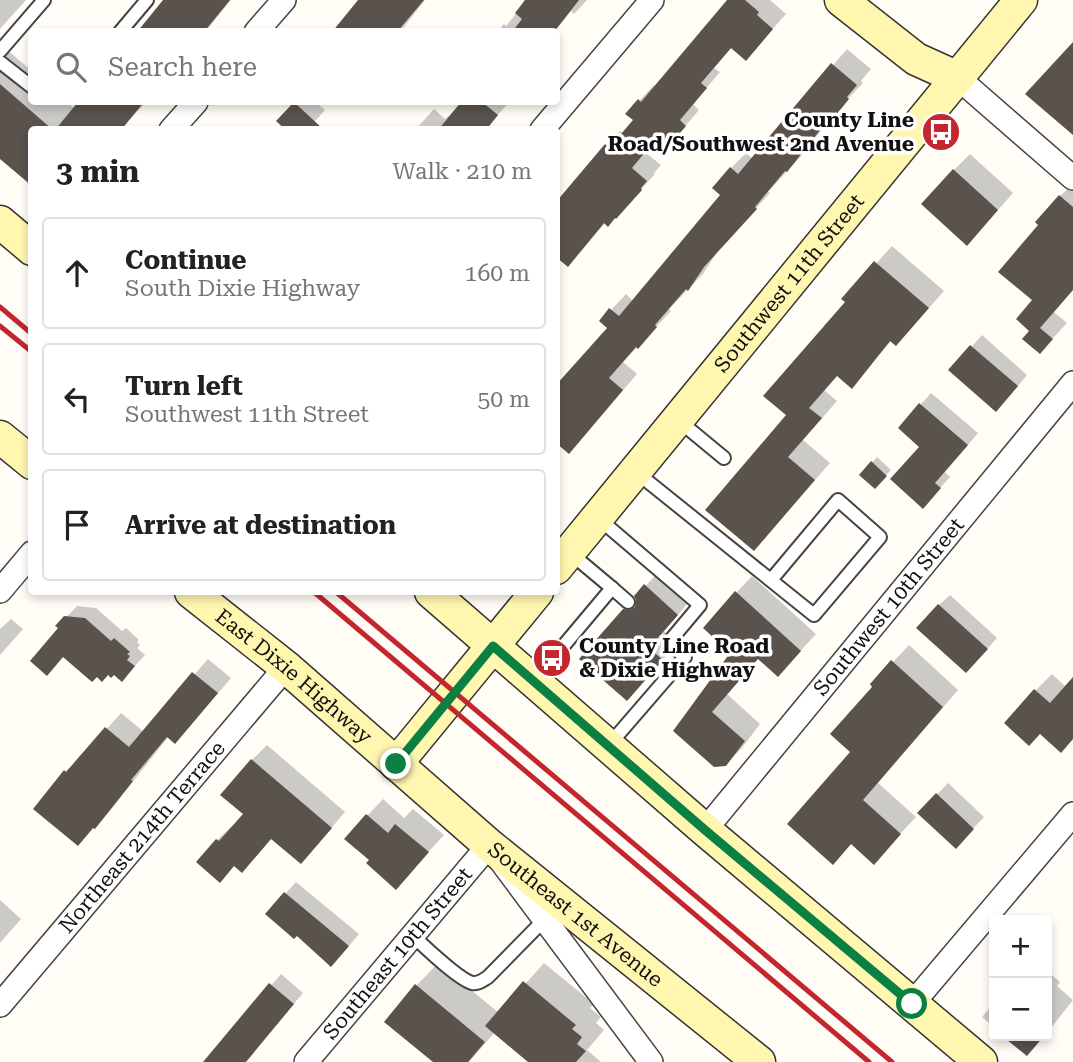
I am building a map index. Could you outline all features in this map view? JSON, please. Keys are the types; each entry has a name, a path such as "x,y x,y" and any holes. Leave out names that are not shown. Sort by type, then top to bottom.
{"main road":[{"path":"841,0 916,60 958,78"},
{"name":"Southwest 11th Street","path":"563,560 1021,0"},
{"path":"0,222 28,245"},
{"path":"0,437 28,460"},
{"name":"East Dixie Highway","path":"195,595 286,667 396,764"},
{"path":"434,595 705,830 981,1062"},
{"path":"396,764 535,595"},
{"name":"Southeast 1st Avenue","path":"396,764 489,845 759,1062"}],"street":[{"path":"260,28 284,0"},
{"path":"545,126 652,0"},
{"path":"958,78 1073,178"},
{"path":"174,126 192,105"},
{"name":"Southwest 10th Street","path":"705,830 1073,383"},
{"path":"0,591 28,558"},
{"name":"Northeast 214th Terrace","path":"0,1005 286,667"},
{"path":"912,1004 1073,814"},
{"path":"489,845 651,1062"},
{"name":"Southeast 10th Street","path":"306,1062 489,845"}],"lane":[{"path":"0,51 44,0"},
{"path":"123,28 147,0"},
{"path":"0,62 28,84"},
{"path":"678,419 724,458"},
{"path":"636,471 814,615 880,537 838,500 771,580"},
{"path":"597,518 700,605 665,638 685,657 608,746"},
{"path":"563,560 612,588 628,602"},
{"path":"565,644 612,588"},
{"path":"412,936 472,983 488,976 545,919"}],"building":[{"path":"163,0 230,0 207,28 140,28"},
{"path":"358,0 424,0 400,28 335,28"},
{"path":"525,0 579,0 557,28 515,28 522,19 515,13"},
{"path":"727,0 745,0 773,29 746,61 731,48 701,83 707,88 680,120 686,126 667,148 656,139 632,168 647,181 642,190 608,227 604,223 568,267 560,260 560,197 605,144 609,148 633,120 625,114 638,99 641,102"},
{"path":"1073,42 1073,135 1025,94"},
{"path":"831,63 857,85 836,115 834,113 755,207 757,209 704,267 688,291 686,289 638,349 636,347 609,378 623,390 569,454 560,446 560,381 607,328 599,321 609,308 619,316 720,195 712,188 730,167 738,174"},
{"path":"0,84 48,126 28,126 28,183 0,159"},
{"path":"76,105 142,105 124,126 58,126"},
{"path":"291,105 297,105 320,126 282,126 276,121"},
{"path":"459,105 486,105 498,115 489,126 441,126"},
{"path":"953,169 998,210 967,246 921,204"},
{"path":"1059,195 1073,207 1073,290 1040,328 1053,339 1040,354 1022,339 1029,331 1016,319 1032,300 998,272 1038,225 1035,222"},
{"path":"874,261 929,308 896,346 890,341 852,389 837,376 809,408 822,418 788,457 815,480 754,551 705,510 786,415 763,396 845,302 841,299"},
{"path":"970,345 1018,386 996,412 948,370"},
{"path":"919,403 968,445 935,483 941,488 923,509 890,479 919,447 898,428"},
{"path":"871,461 887,476 875,489 859,475"},
{"path":"644,584 678,615 649,648 663,660 627,701 579,659 623,609 630,610 635,607 634,596"},
{"path":"735,591 801,651 778,677 758,659 712,712 745,741 726,766 714,767 673,731 730,653 703,628"},
{"path":"938,604 988,649 966,673 916,628"},
{"path":"64,616 85,618 111,641 114,638 130,652 127,654 130,656 127,660 135,666 122,682 114,675 111,678 108,675 102,682 97,677 92,682 63,657 47,676 30,661 58,628 55,626"},
{"path":"891,660 943,707 863,800 901,834 874,865 851,844 833,865 787,824 850,752 830,734 872,687 870,684"},
{"path":"192,672 218,693 175,744 167,737 95,829 93,828 78,846 33,809 64,770 66,772 105,727 129,747"},
{"path":"1073,677 1073,739 1061,753 1040,734 1029,746 1004,723 1034,689 1050,703"},
{"path":"251,759 332,828 301,864 271,839 242,873 234,866 220,883 196,862 243,814 220,795"},
{"path":"936,793 974,829 956,849 917,813"},
{"path":"366,814 388,833 395,824 429,852 396,890 366,863 369,860 344,839"},
{"path":"284,892 349,946 331,967 297,936 294,939 265,914"},
{"path":"523,981 576,1025 572,1029 582,1037 577,1044 586,1051 576,1062 528,1062 485,1026"},
{"path":"269,983 294,1004 246,1062 203,1062"},
{"path":"415,984 485,1042 468,1062 433,1062 384,1022"},
{"path":"1008,1041 1040,1041 1027,1056"}],"railway":[{"path":"0,307 28,331"},
{"path":"0,326 28,349"},
{"path":"318,595 869,1062"},
{"path":"340,595 892,1062"}],"place":[{"name":"County Line Road/Southwest 2nd Avenue","path":"941,132"},
{"name":"County Line Road & Dixie Highway","path":"552,658"}],"route":[{"path":"396,764 493,646 705,830 912,1004"}]}
